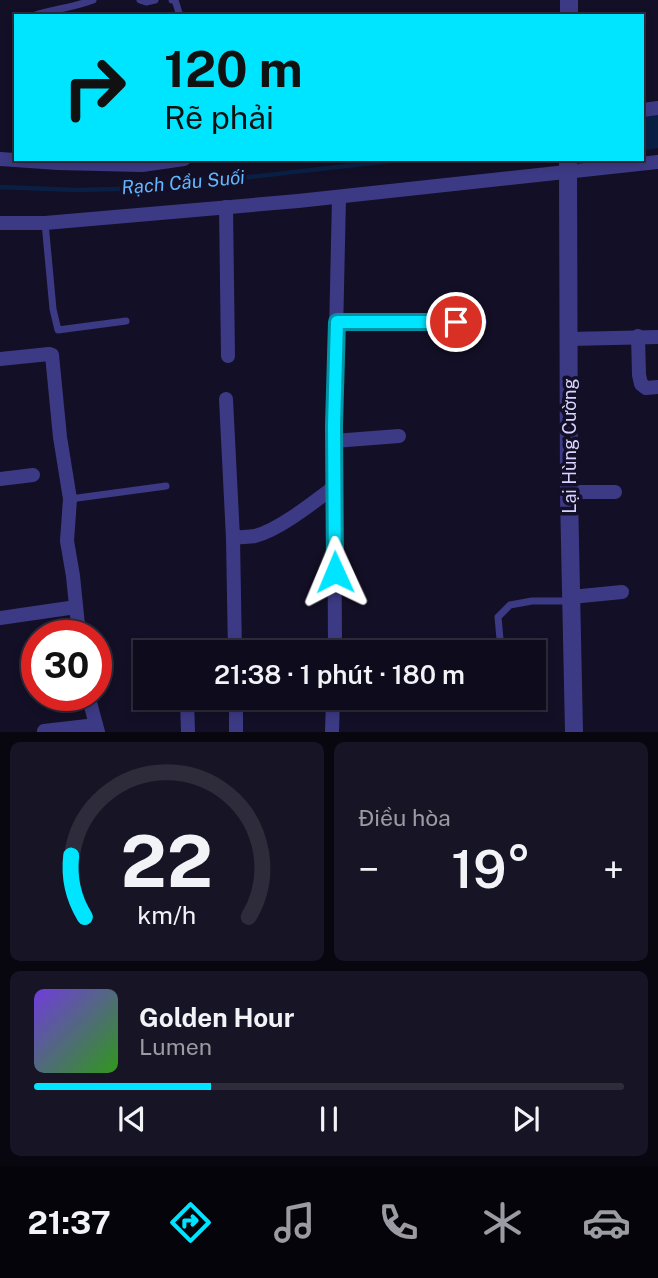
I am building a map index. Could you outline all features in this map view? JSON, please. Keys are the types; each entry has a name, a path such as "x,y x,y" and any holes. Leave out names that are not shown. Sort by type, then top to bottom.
{"street":[{"path":"29,161 92,161 142,165 170,161"},
{"path":"0,223 45,223 340,197 568,165 658,162"},
{"name":"Lại Hùng Cường","path":"568,165 569,492 574,732"},
{"path":"335,640 334,441 340,197"},
{"path":"226,207 228,356"},
{"path":"337,322 480,322"},
{"path":"638,337 641,384 646,388 658,387"},
{"path":"569,339 658,337"},
{"path":"0,359 52,355 60,437 70,499 67,541 77,620"},
{"path":"226,399 235,640"},
{"path":"334,441 399,436"},
{"path":"0,479 33,475"},
{"path":"233,538 256,536 276,526 305,510 334,487"},
{"path":"569,492 615,492"},
{"path":"571,599 622,592"},
{"path":"0,618 76,607"},
{"path":"187,710 188,732"},
{"path":"236,710 236,732"},
{"path":"332,732 333,710"},
{"path":"44,731 97,728 92,711"}],"lane":[{"path":"39,14 76,7 93,0"},
{"path":"140,0 155,0"},
{"path":"172,0 176,0 180,14"},
{"path":"45,223 53,309 58,330 126,320"},
{"path":"70,499 166,486"},
{"path":"499,640 498,617 510,605 571,599"}],"water":[{"path":"658,113 658,148 644,151 644,115"}],"waterway":[{"name":"Rạch Cầu Suối","path":"0,187 76,190 153,188 390,161"}],"route":[{"path":"335,572 334,425 337,322 456,322"}]}
